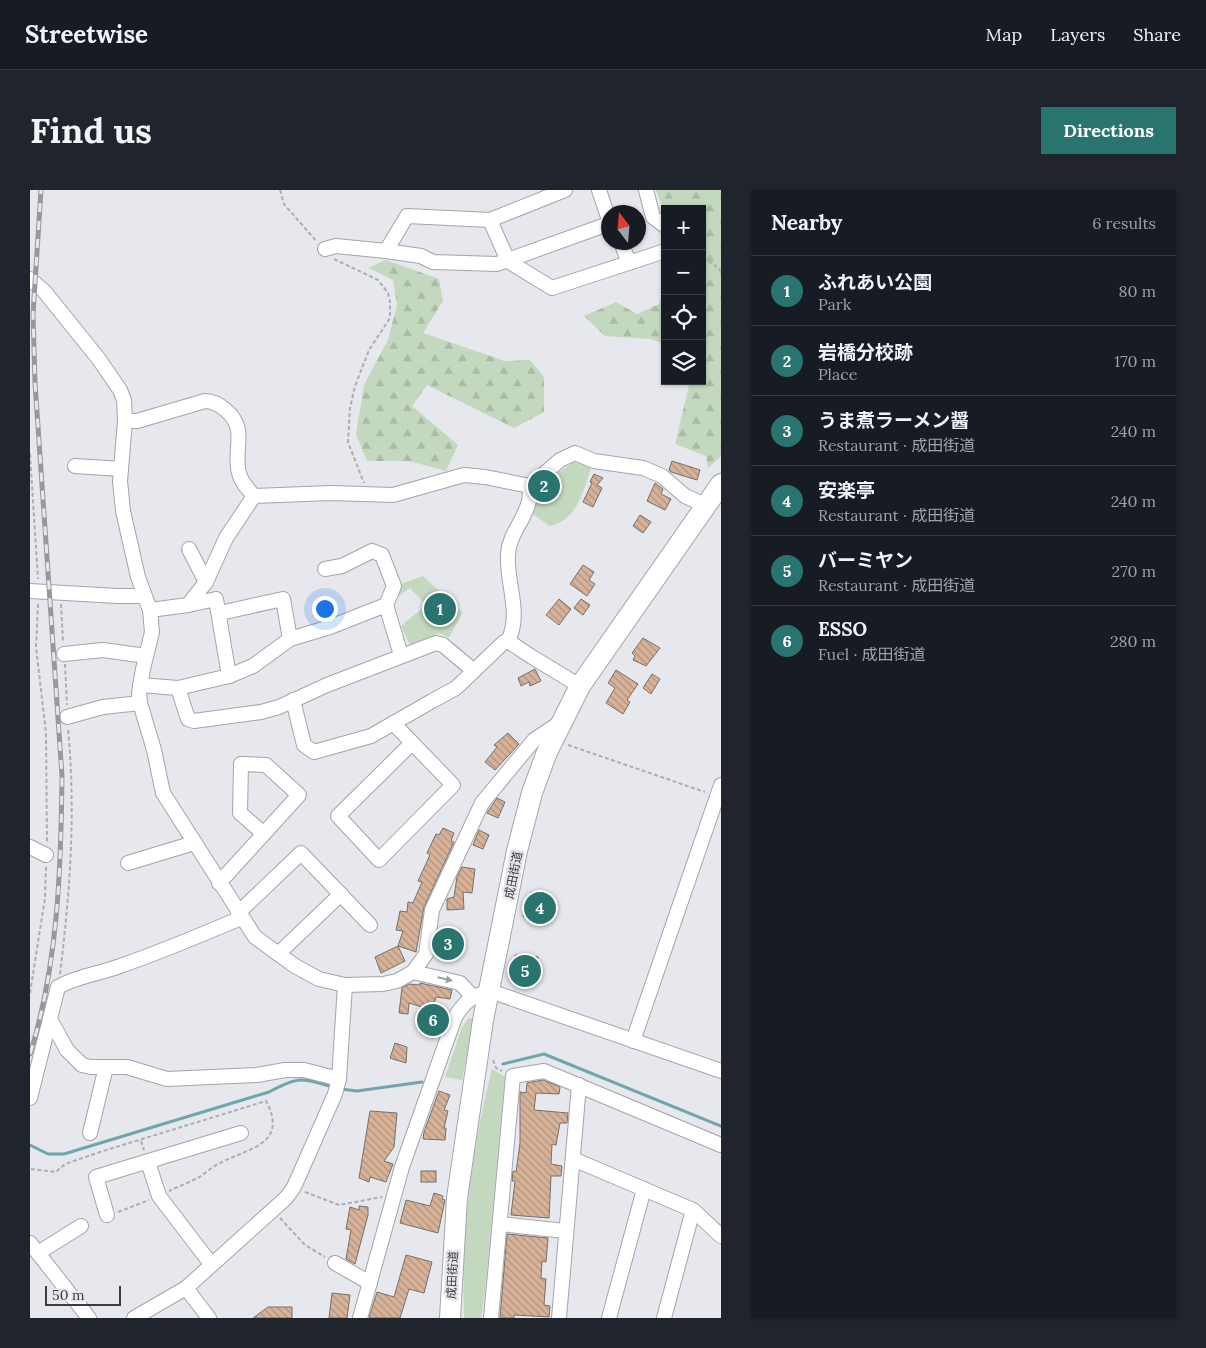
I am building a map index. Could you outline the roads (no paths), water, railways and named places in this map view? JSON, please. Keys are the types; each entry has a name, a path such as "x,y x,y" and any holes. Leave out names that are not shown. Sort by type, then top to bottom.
{"highway":[{"name":"成田街道","path":"450,1318 457,1198 483,1020 481,993 532,793 557,731 580,686 716,492"}],"street":[{"path":"599,190 604,205"},
{"path":"646,190 653,217 661,223"},
{"path":"386,251 407,216 490,220 559,191"},
{"path":"490,220 508,261 552,288 661,252"},
{"path":"325,250 336,246 422,256 433,262 497,264 601,226"},
{"path":"624,250 629,263"},
{"path":"30,279 44,291 98,358 120,390 124,400 125,421 121,469 123,511 144,596 150,610 152,632 140,685 140,703 154,750 163,793 239,916 255,937 295,966 319,979 345,985 383,984 397,981 414,972 426,954 432,910 482,803 534,740 557,731"},
{"path":"125,421 137,421 206,400 215,401 225,409 238,428 239,474 245,486 254,496"},
{"path":"293,700 304,745 314,752 371,736 456,688 504,642 508,641 513,631 514,608 508,555 510,541 529,502 530,486 560,460 575,453 594,461 643,468 662,476 685,496 716,492"},
{"path":"75,466 121,469"},
{"path":"254,496 331,493 370,496 393,495 464,475 485,476 530,486"},
{"path":"188,605 206,582 226,538 254,496"},
{"path":"189,548 206,582"},
{"path":"325,569 342,566 372,551 382,555 394,586 386,605 401,656"},
{"path":"34,591 144,596"},
{"path":"150,610 216,599 229,676"},
{"path":"220,614 283,599 290,639"},
{"path":"140,685 178,688 229,676 253,666 290,639 330,627 386,605"},
{"path":"508,641 532,658 580,686"},
{"path":"178,688 184,713 188,719 194,721 261,712 436,643 443,645 474,671"},
{"path":"64,654 103,650 146,656"},
{"path":"67,717 103,707 140,703"},
{"path":"393,724 412,743 453,785 379,860 338,816 412,743"},
{"path":"219,883 300,795 266,765 241,764 240,813 264,834"},
{"path":"633,1041 719,790"},
{"path":"128,863 194,844"},
{"path":"30,847 46,855"},
{"path":"30,1098 51,1021 58,987 69,980 107,971 162,951 239,916 301,853 370,925"},
{"path":"278,954 341,894"},
{"path":"414,972 460,983 481,993 721,1071"},
{"path":"134,1318 186,1288 273,1211 294,1187 335,1094 339,1079 345,985"},
{"path":"360,1318 394,1196 455,1017 463,1003 481,993"},
{"path":"51,1021 67,1050 82,1065 127,1067 166,1079 257,1075 285,1070 304,1070 339,1079"},
{"path":"90,1133 106,1067"},
{"path":"491,1318 513,1076 544,1071 721,1145"},
{"path":"559,1318 579,1085"},
{"path":"108,1215 96,1177 241,1133"},
{"path":"572,1160 693,1210 721,1236"},
{"path":"148,1162 159,1196 211,1264"},
{"path":"609,1318 644,1190"},
{"path":"664,1318 693,1210"},
{"path":"500,1224 565,1231"},
{"path":"81,1226 34,1248 90,1318"},
{"path":"335,1263 370,1283"},
{"path":"186,1288 209,1318"}],"waterway":[{"path":"503,1064 544,1054 721,1126"},
{"path":"30,1145 48,1154 64,1154 269,1092 294,1081 306,1080 333,1087"},
{"path":"341,1089 357,1091 422,1082"}],"railway":[{"path":"30,1054 47,986 52,951 59,881 62,776 35,383 33,314 41,190"}],"place":[{"name":"岩橋分校跡","path":"544,486"},
{"name":"ふれあい公園","path":"440,609"},
{"name":"安楽亭","path":"540,908"},
{"name":"うま煮ラーメン醤","path":"448,944"},
{"name":"バーミヤン","path":"525,971"},
{"name":"ESSO","path":"433,1020"}]}
